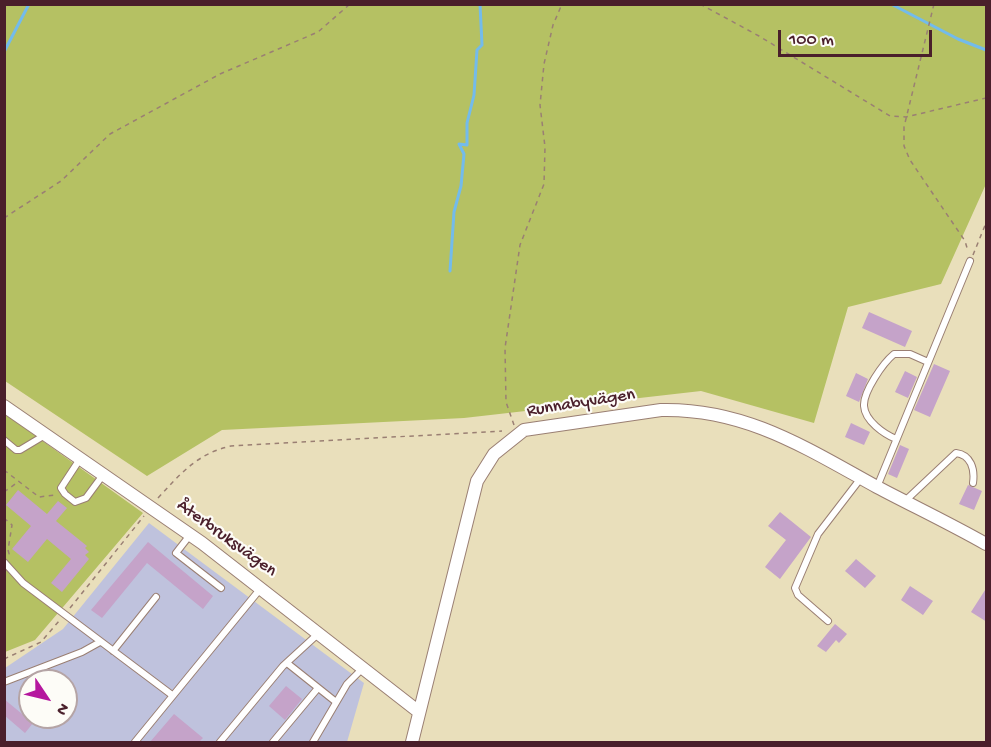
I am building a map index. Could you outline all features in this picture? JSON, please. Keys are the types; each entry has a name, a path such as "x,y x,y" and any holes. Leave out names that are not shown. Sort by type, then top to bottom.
{"street":[{"name":"Återbruksvägen","path":"4,406 262,587 419,712"},
{"name":"Runnabyvägen","path":"412,742 477,481 494,453 517,435 537,428 637,413 684,410 725,417 776,432 987,544"}],"lane":[{"path":"877,486 970,261"},
{"path":"896,439 882,432 866,414 863,404 879,369 894,354 910,354 928,362"},
{"path":"4,440 16,450 20,450 46,435"},
{"path":"904,501 956,453 964,454 970,460 973,483"},
{"path":"80,459 61,488 75,502 86,498 103,475"},
{"path":"828,621 798,595 795,588 818,534 861,478"},
{"path":"190,535 176,553 222,588"},
{"path":"6,563 23,583 172,695"},
{"path":"135,742 262,587"},
{"path":"112,651 156,597"},
{"path":"220,742 287,663 320,633"},
{"path":"4,682 82,652 100,642"},
{"path":"287,663 336,702"},
{"path":"313,742 347,684 363,668"},
{"path":"273,742 318,688"}],"path":[{"path":"4,218 31,203 79,167 111,134 220,74 318,32 350,4"},
{"path":"517,435 506,402 505,348 520,245 544,184 545,147 540,105 542,84 554,25 562,4"},
{"path":"700,4 813,68 890,117 906,117 987,98"},
{"path":"934,4 906,117 903,138 906,152 965,241 970,261"},
{"path":"970,261 987,223"},
{"path":"4,659 41,642 187,466 211,451 231,446 498,430 517,435"},
{"path":"4,470 39,497 65,494"},
{"path":"4,492 19,482"},
{"path":"4,518 12,525 13,533 8,550 11,555 6,563"}],"shaded area":[{"path":"149,523 364,683 347,742 5,742 5,668 63,629"}],"green space":[{"path":"4,5 986,5 986,184 941,284 848,307 814,423 701,391 464,418 222,430 147,476 5,381"},
{"path":"5,414 143,513 35,640 5,652"}],"building":[{"path":"869,312 912,331 905,347 862,328"},
{"path":"934,364 950,371 930,417 914,410"},
{"path":"905,371 917,377 908,398 895,392"},
{"path":"856,373 868,379 859,402 846,396"},
{"path":"851,423 870,432 864,445 845,437"},
{"path":"900,445 909,449 897,478 888,474"},
{"path":"968,485 982,491 974,510 959,504"},
{"path":"18,490 47,514 58,501 67,508 56,521 87,546 85,548 89,552 85,555 89,559 62,592 51,583 71,559 47,539 28,562 12,549 31,526 6,505"},
{"path":"780,512 811,537 780,579 765,567 786,540 768,526"},
{"path":"148,542 213,596 203,609 147,563 102,618 91,610"},
{"path":"856,559 876,576 865,588 845,571"},
{"path":"910,586 933,601 923,615 901,600"},
{"path":"987,587 987,622 971,612"},
{"path":"835,624 847,634 839,643 836,640 826,652 817,646"},
{"path":"286,686 302,699 285,720 269,706"},
{"path":"4,699 18,711 18,727 4,715"},
{"path":"174,714 203,738 199,742 150,742"}],"waterway":[{"path":"4,52 29,4"},
{"path":"450,271 454,212 461,186 464,154 459,144 467,145 467,123 474,95 477,50 482,45 480,4"},
{"path":"891,4 958,39 986,50"}]}
